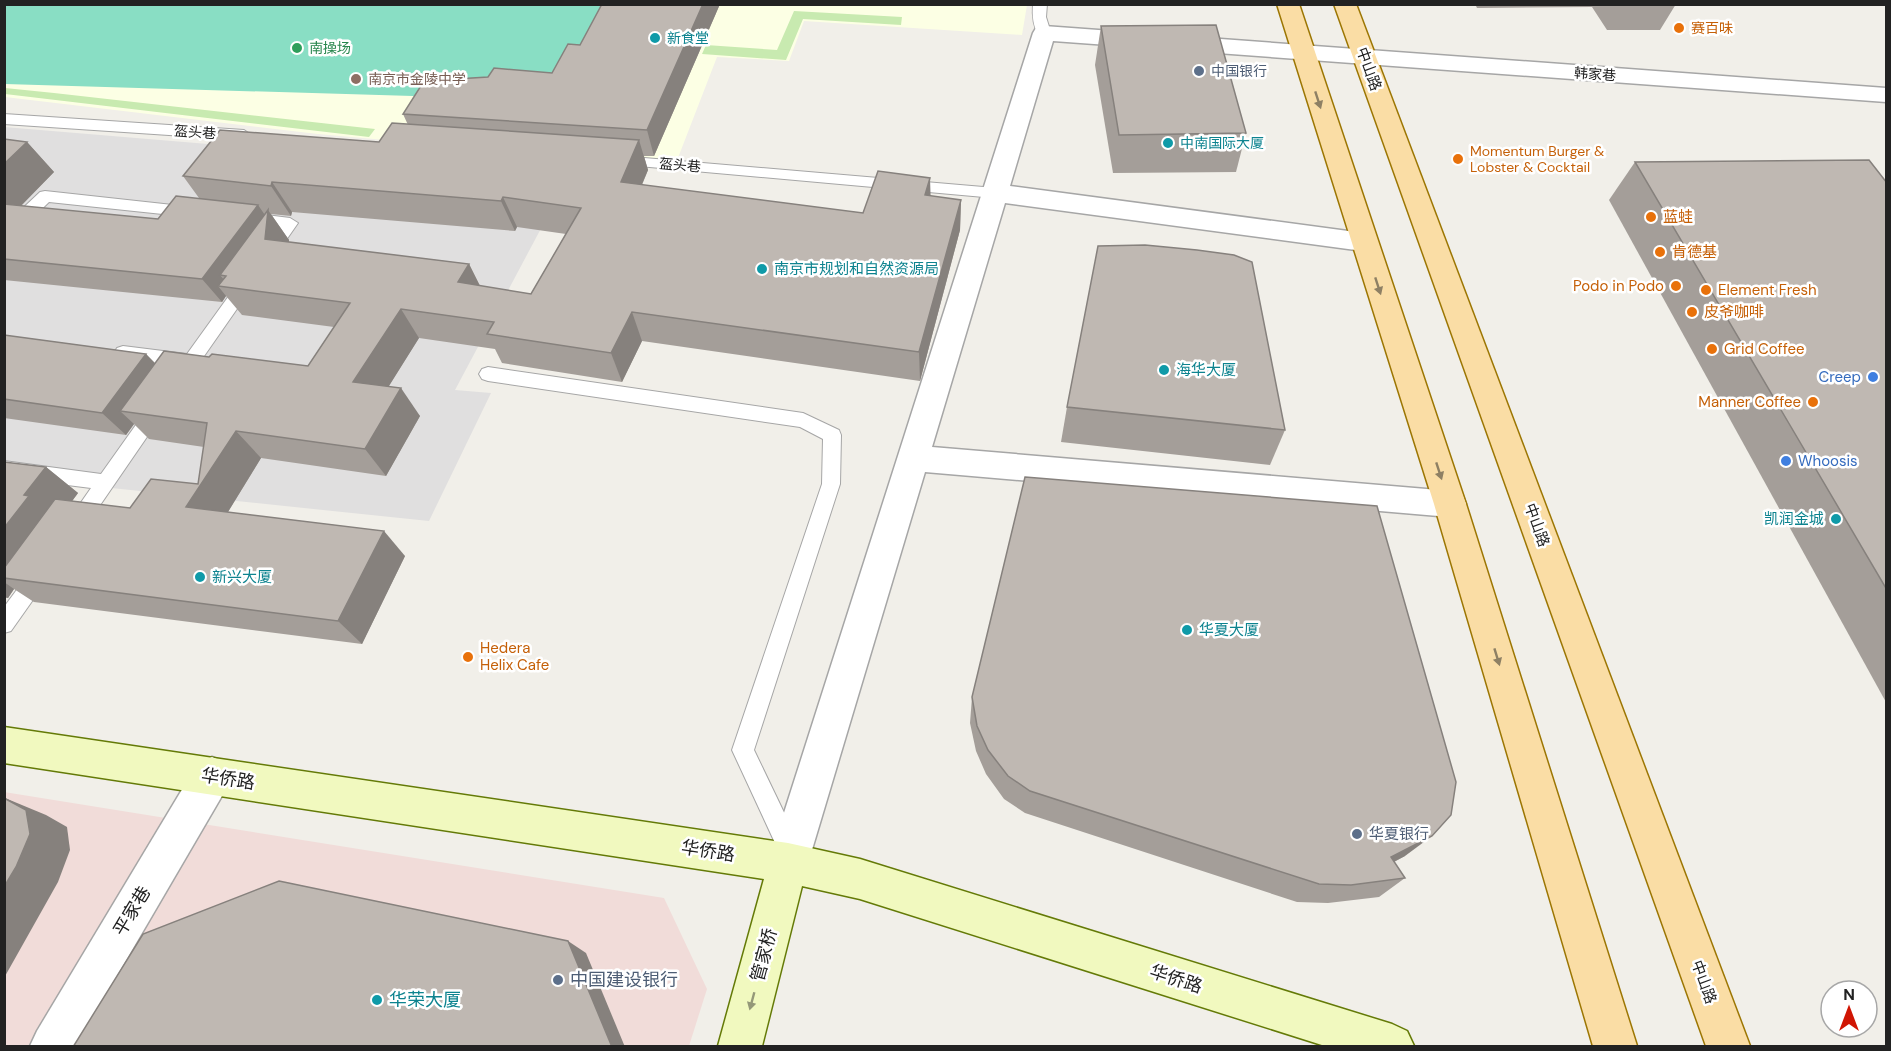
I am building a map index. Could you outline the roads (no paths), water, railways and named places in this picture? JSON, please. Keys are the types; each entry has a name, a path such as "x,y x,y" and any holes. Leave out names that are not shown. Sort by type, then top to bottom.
{"main road":[{"path":"1288,4 1363,242 1450,504 1615,1047"},
{"name":"中山路","path":"1369,69 1726,1047"},
{"name":"华侨路","path":"4,745 790,858 1392,1047"},
{"name":"管家桥","path":"740,1047 790,858"}],"street":[{"name":"韩家巷","path":"1042,19 1304,53 1369,69 1887,95"},
{"path":"790,858 995,193 1042,19"},
{"path":"995,193 1363,242"},
{"path":"913,458 1450,504"},
{"name":"平家巷","path":"52,1047 212,776"}],"lane":[{"path":"1345,4 1369,69"},
{"name":"盔头巷","path":"4,118 255,136"},
{"name":"盔头巷","path":"602,160 995,193"},
{"path":"4,236 45,196 208,214"},
{"path":"65,539 290,223 231,216"},
{"path":"110,352 191,361"},
{"path":"488,374 803,420 832,435 831,484 743,750 790,858"},
{"path":"4,469 105,482"},
{"path":"4,624 52,558"}],"place":[{"name":"赛百味","path":"1679,28"},
{"name":"新食堂","path":"655,38"},
{"name":"南操场","path":"297,48"},
{"name":"中国银行","path":"1199,71"},
{"name":"南京市金陵中学","path":"356,79"},
{"name":"中南国际大厦","path":"1168,143"},
{"name":"Momentum Burger & Lobster & Cocktail","path":"1458,159"},
{"name":"蓝蛙","path":"1651,217"},
{"name":"肯德基","path":"1660,252"},
{"name":"南京市规划和自然资源局","path":"762,269"},
{"name":"Podo in Podo","path":"1676,286"},
{"name":"Element Fresh","path":"1706,290"},
{"name":"皮爷咖啡","path":"1692,312"},
{"name":"Grid Coffee","path":"1712,349"},
{"name":"海华大厦","path":"1164,370"},
{"name":"Creep","path":"1873,377"},
{"name":"Manner Coffee","path":"1813,402"},
{"name":"Whoosis","path":"1786,461"},
{"name":"凯润金城","path":"1836,519"},
{"name":"新兴大厦","path":"200,577"},
{"name":"华夏大厦","path":"1187,630"},
{"name":"Hedera Helix Cafe","path":"468,657"},
{"name":"华夏银行","path":"1357,834"},
{"name":"中国建设银行","path":"558,980"},
{"name":"华荣大厦","path":"377,1000"}]}
